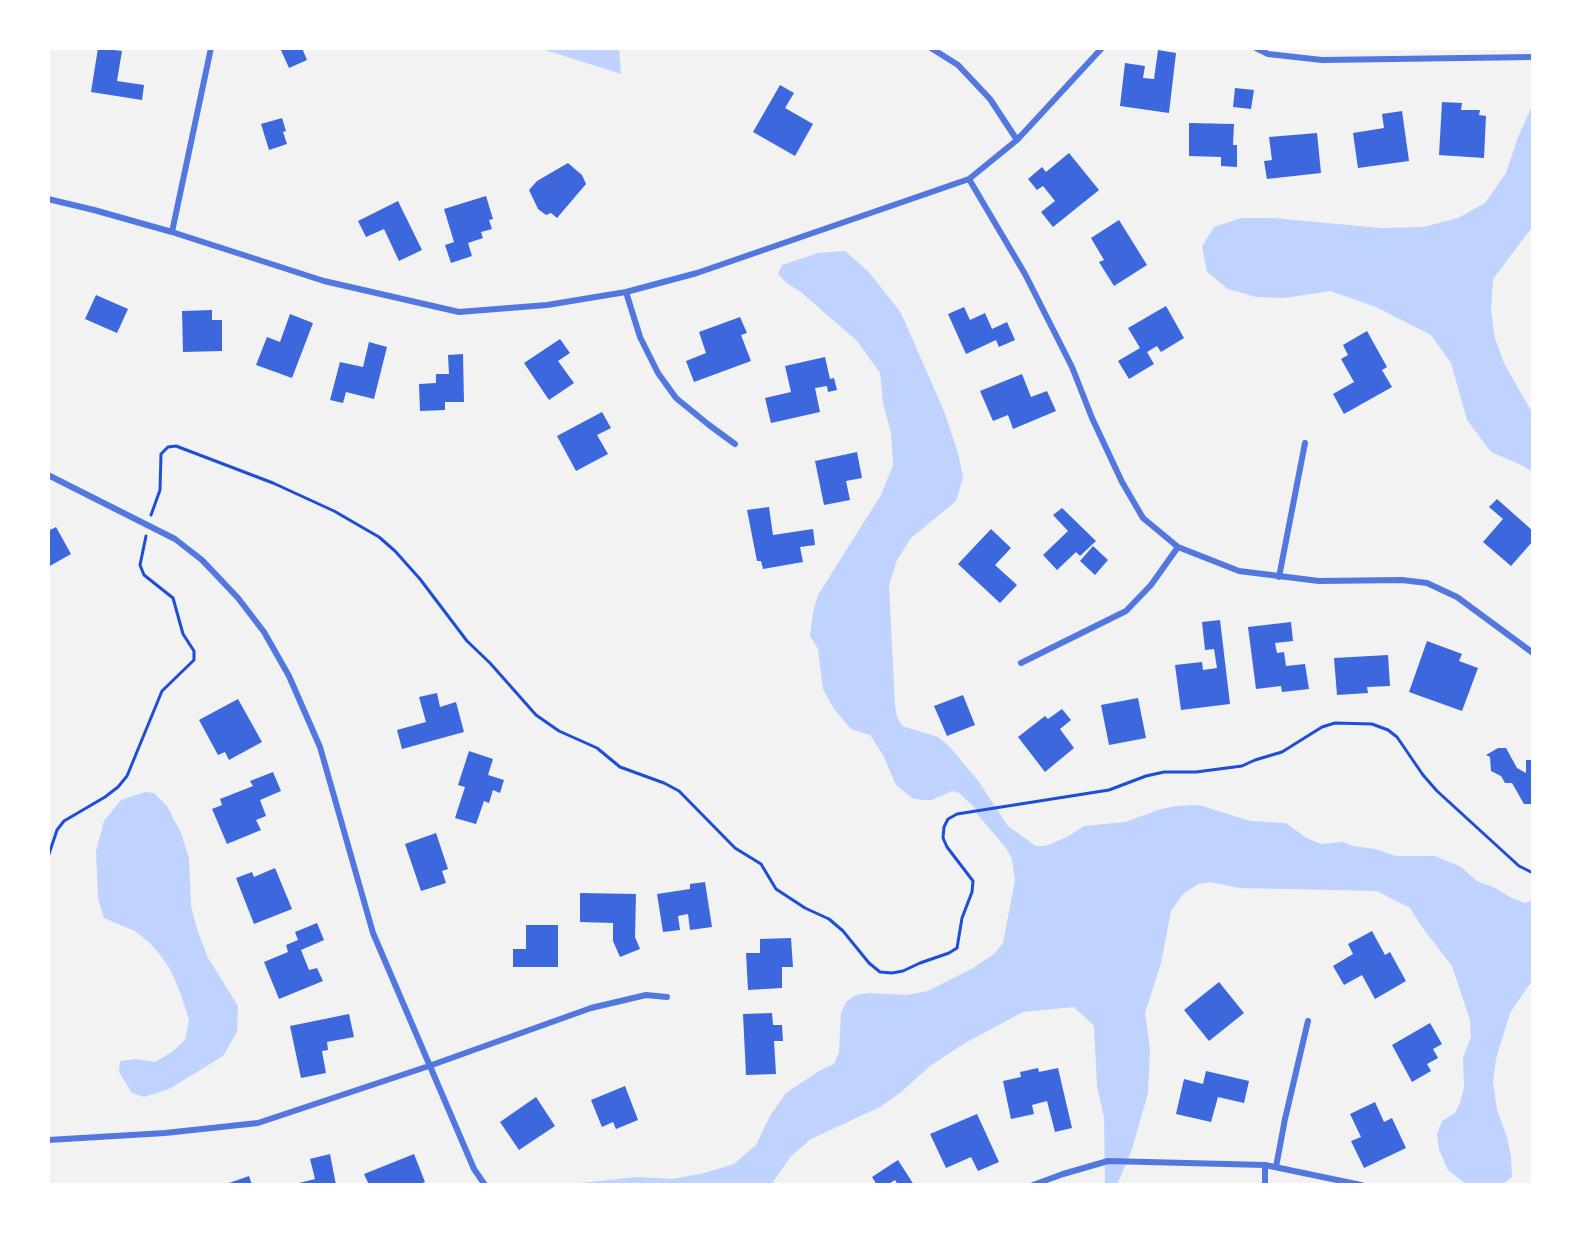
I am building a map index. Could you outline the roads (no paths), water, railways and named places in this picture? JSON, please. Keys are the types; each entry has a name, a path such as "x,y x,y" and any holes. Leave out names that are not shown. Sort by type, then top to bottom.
{"street":[{"path":"172,232 211,48"},
{"path":"931,48 958,65 990,99 1017,140"},
{"path":"48,200 94,210 172,232 324,281 459,312 547,305 626,292 697,273 969,179 1017,140 1102,48"},
{"path":"1256,48 1268,54 1322,60 1533,57"},
{"path":"969,179 1036,295 1072,367 1092,418 1122,482 1143,518 1178,547 1239,571 1319,581 1402,580 1427,583 1457,597 1533,653"},
{"path":"626,292 640,337 658,373 676,398 735,444"},
{"path":"1279,577 1305,443"},
{"path":"48,475 176,539 202,560 238,598 264,632 289,676 320,747 373,933 474,1169 484,1185"},
{"path":"1021,663 1126,611 1151,585 1178,547"},
{"path":"48,1140 165,1133 258,1123 429,1066 591,1008 645,995 667,997"},
{"path":"1276,1167 1308,1021"},
{"path":"1033,1185 1108,1161 1265,1165 1361,1185"},
{"path":"1265,1165 1265,1185"}],"water":[{"path":"539,48 619,48 621,74"},
{"path":"1533,104 1533,226 1493,279 1491,310 1495,339 1505,365 1533,414 1533,472 1491,452 1467,420 1451,363 1431,335 1376,307 1330,291 1284,298 1256,297 1228,289 1207,272 1202,246 1214,227 1241,218 1273,218 1381,228 1423,227 1458,218 1485,203 1506,173 1518,137"},
{"path":"845,251 869,272 901,313 944,411 958,453 963,477 956,501 911,538 897,560 889,585 895,706 902,726 938,737 950,747 979,782 1008,826 1036,846 1046,846 1069,836 1084,826 1125,822 1175,806 1199,805 1250,821 1286,823 1305,837 1321,844 1343,842 1396,856 1435,856 1461,867 1477,881 1512,898 1525,903 1533,900 1533,979 1510,1013 1496,1059 1493,1082 1497,1110 1507,1137 1511,1157 1512,1177 1501,1185 1466,1184 1448,1170 1439,1150 1437,1134 1442,1121 1455,1113 1464,1087 1463,1058 1471,1037 1470,1020 1452,966 1410,908 1377,891 1239,888 1210,882 1198,884 1183,894 1171,911 1161,963 1145,1013 1150,1049 1148,1093 1132,1149 1117,1185 1102,1185 1105,1182 1104,1117 1097,1086 1094,1026 1074,1007 1023,1012 965,1043 930,1066 900,1093 880,1107 811,1139 791,1156 771,1185 563,1185 636,1177 673,1179 734,1164 756,1145 770,1116 786,1093 834,1064 839,1052 841,1013 846,1002 856,995 869,993 907,995 928,991 973,968 994,954 1003,943 1015,880 1012,859 1006,848 978,815 975,808 959,793 952,791 932,800 921,800 912,798 896,785 883,755 870,735 851,729 834,709 823,689 818,649 810,636 818,595 881,495 893,465 891,433 883,403 880,373 857,341 778,274 782,265 818,253"},
{"path":"145,792 154,793 167,806 181,833 189,858 191,906 198,932 208,958 238,1006 237,1032 223,1056 169,1089 144,1097 132,1093 119,1072 120,1061 136,1059 155,1062 172,1052 185,1040 189,1020 170,969 161,956 135,931 104,918 98,899 96,851 104,821 121,800"}]}
